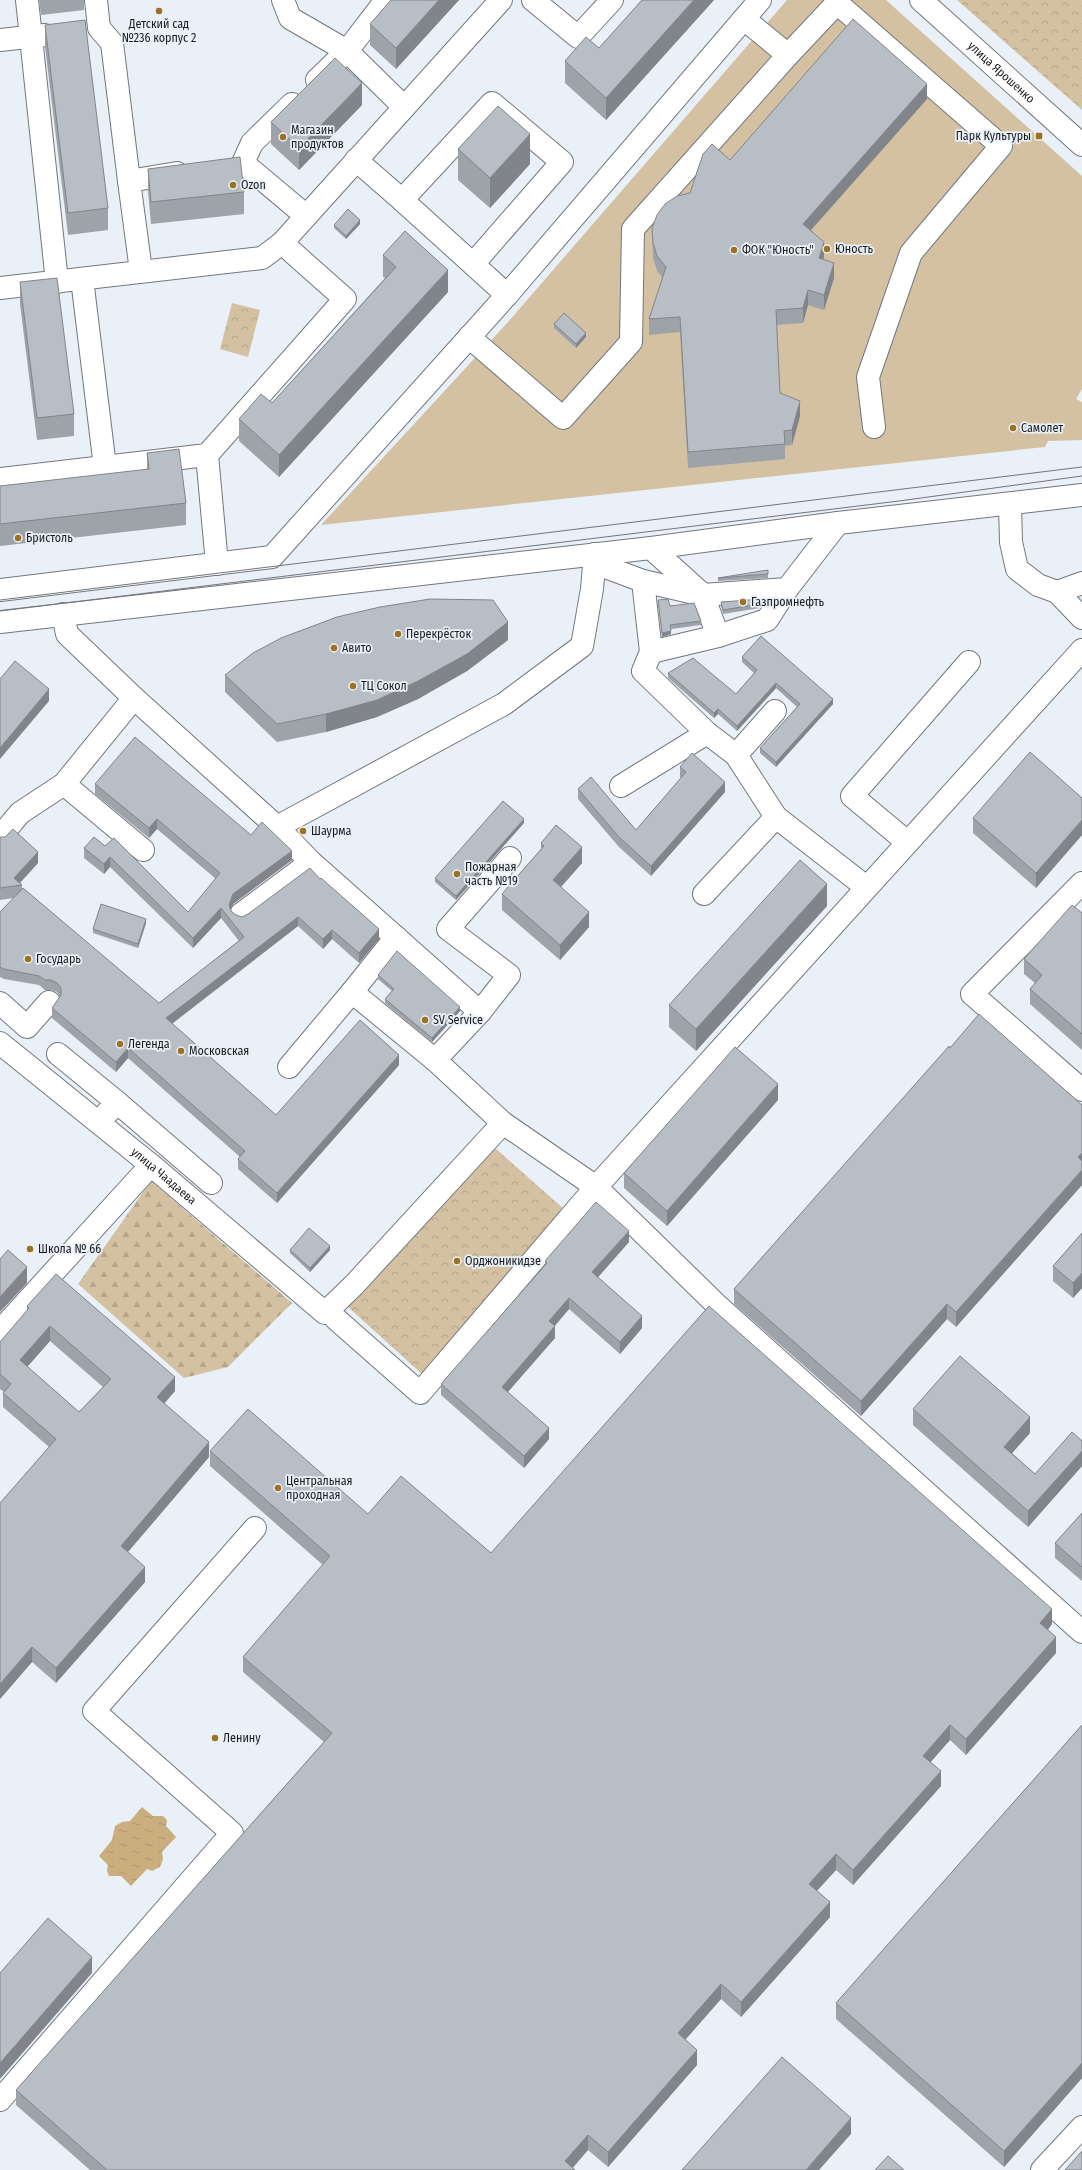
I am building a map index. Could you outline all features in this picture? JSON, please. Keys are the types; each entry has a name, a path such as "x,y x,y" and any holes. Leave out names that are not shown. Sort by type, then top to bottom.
{"street":[{"path":"27,0 57,282"},
{"path":"96,0 99,28 112,43 141,271"},
{"path":"283,0 290,18 347,51 404,107"},
{"path":"243,162 252,143 347,51 386,0"},
{"path":"0,288 262,258 282,243 305,215 501,0"},
{"path":"533,0 578,37 612,0"},
{"path":"0,590 272,557 507,295 760,0"},
{"name":"улица Ярошенко","path":"921,0 1082,145"},
{"path":"469,337 563,418 631,342 633,229 836,3 1001,146 911,253 868,377 874,427"},
{"path":"744,19 788,55"},
{"path":"0,40 99,28"},
{"path":"402,200 492,103 562,162 473,264"},
{"path":"356,160 507,295"},
{"path":"220,166 243,162"},
{"path":"243,162 305,215"},
{"path":"129,180 197,170"},
{"path":"0,479 207,456 345,299 282,243"},
{"path":"82,279 106,467"},
{"path":"207,456 217,564"},
{"path":"0,622 276,592 650,548 838,523 1010,505 1082,495"},
{"path":"1010,505 1011,542 1017,569 1038,585 1057,592 1082,618"},
{"path":"651,652 718,636 767,620 787,589 838,523"},
{"path":"650,548 703,595 718,636"},
{"path":"596,554 608,568 643,581 703,595 787,589"},
{"path":"277,826 504,704 582,646 592,589 596,554"},
{"path":"272,557 276,592"},
{"path":"643,581 651,652 644,671 707,733 736,755 776,816 866,887"},
{"path":"1057,592 1082,583"},
{"path":"63,614 67,634 134,698 277,826 311,862 480,1012"},
{"path":"596,1187 1082,650"},
{"path":"907,842 852,796 969,662"},
{"path":"0,837 20,813 64,784 134,698"},
{"path":"736,755 775,712"},
{"path":"621,786 707,733"},
{"path":"64,784 143,850"},
{"path":"704,894 776,816"},
{"path":"435,1060 480,1012 509,975 448,929 510,858"},
{"path":"241,914 311,862"},
{"path":"1082,883 972,994 1082,1090"},
{"path":"289,1067 396,937"},
{"path":"352,992 435,1060 503,1123 596,1187 719,1307 1082,1632"},
{"path":"0,1003 27,1027 48,1002"},
{"name":"улица Чаадаева","path":"0,1043 151,1165 420,1393 596,1187"},
{"path":"58,1054 118,1103 211,1183"},
{"path":"100,1124 107,1112 118,1103"},
{"path":"330,1316 354,1285 503,1123"},
{"path":"0,1331 151,1165"},
{"path":"0,2100 232,1833 94,1711 255,1528"},
{"path":"1042,2170 1082,2126"}],"green space":[{"name":"Юность","path":"787,0 886,0 1082,176 1082,389 1076,399 1082,402 1082,440 1048,441 1045,447 321,525 508,322"},
{"path":"957,0 1082,0 1082,110"},
{"path":"232,303 260,310 248,357 220,349"},
{"path":"494,1147 564,1209 423,1375 347,1306"},
{"path":"151,1181 292,1303 228,1367 184,1378 78,1284"}],"water":[{"path":"142,1807 153,1816 163,1816 167,1820 166,1826 176,1837 162,1852 163,1859 160,1867 152,1871 147,1869 131,1886 121,1876 109,1876 107,1871 108,1865 99,1856 112,1840 115,1826 122,1822 130,1821"}],"building":[{"path":"391,0 439,0 396,48 370,24"},
{"path":"642,0 694,0 606,98 565,61 586,37 599,48"},
{"name":"ФОК \"Юность\"","path":"853,19 927,84 803,224 824,242 819,258 834,263 824,295 808,290 803,308 776,310 780,393 800,401 792,430 784,431 785,444 688,452 680,317 649,319 666,267 657,256 653,243 652,228 657,215 665,204 677,196 690,193 703,154 712,144 730,160"},
{"path":"85,20 108,208 68,213 45,25"},
{"path":"335,58 362,83 299,148 271,122"},
{"path":"498,106 530,134 490,178 458,149"},
{"path":"240,157 244,192 151,202 148,169"},
{"path":"348,209 360,220 346,236 334,225"},
{"path":"405,231 448,270 279,455 239,419 261,394 272,403 396,267 383,255"},
{"path":"57,278 74,414 37,418 20,282"},
{"path":"564,313 586,333 576,344 554,324"},
{"path":"179,449 186,503 0,524 0,486 149,469 147,453"},
{"path":"768,570 768,574 718,578"},
{"path":"430,599 493,600 508,622 467,654 418,681 377,700 326,714 277,724 225,675 253,653 281,638 337,617 380,607"},
{"path":"668,599 670,606 694,603 701,621 670,625 671,631 662,633 658,600"},
{"path":"763,599 760,604 723,610 721,602"},
{"path":"761,636 833,699 776,762 760,748 800,704 776,683 737,726 718,709 714,713 668,673 693,658 736,694 757,670 742,657"},
{"path":"15,661 49,689 0,748 0,679"},
{"path":"135,737 251,835 262,822 292,851 233,894 229,905 231,911 236,915 242,917 248,914 310,868 320,879 321,878 379,929 359,953 332,930 323,939 298,917 166,1018 276,1115 360,1020 399,1055 277,1193 238,1159 245,1151 128,1048 116,1062 52,1008 61,995 61,988 57,983 51,980 45,980 39,976 0,967 0,912 23,888 159,1003 244,937 221,908 193,938 110,857 104,864 84,848 94,837 105,846 114,838 188,912 220,873 157,819 149,828 95,784"},
{"path":"1030,752 1082,798 1082,820 1036,873 973,818"},
{"path":"692,753 725,782 651,866 619,837 578,789 591,777 636,830 686,772 680,767"},
{"path":"503,801 524,819 456,896 435,878"},
{"path":"556,825 582,847 553,880 589,912 560,945 502,894 544,846 541,843"},
{"path":"13,829 38,852 14,878 22,885 0,888 0,837 5,837"},
{"path":"800,860 827,884 696,1029 669,1005"},
{"path":"101,904 146,919 138,944 93,929"},
{"path":"1072,905 1082,913 1082,1034 1030,989 1042,975 1024,959"},
{"path":"397,951 460,1007 432,1038 385,999 394,989 378,975"},
{"path":"979,1014 1082,1105 1082,1153 1078,1157 1082,1161 1082,1170 956,1312 947,1304 861,1401 734,1289"},
{"path":"735,1047 778,1084 667,1211 624,1173"},
{"path":"596,1202 629,1231 592,1272 642,1316 620,1342 569,1298 549,1321 555,1326 502,1387 549,1428 524,1456 441,1384 547,1263 545,1261"},
{"path":"309,1228 330,1246 310,1268 290,1250"},
{"path":"1082,1233 1082,1273 1073,1283 1053,1266"},
{"path":"8,1250 27,1267 0,1297 0,1259"},
{"path":"56,1274 175,1377 157,1397 209,1442 121,1546 145,1567 56,1668 32,1647 0,1684 0,1503 56,1439 3,1393 11,1384 0,1374 0,1342 29,1308 27,1306","holes":["50,1326 111,1379 79,1412 20,1360"]},
{"path":"709,1306 1052,1609 1040,1623 1056,1637 966,1739 950,1725 923,1756 941,1771 853,1870 836,1854 809,1884 830,1902 741,2002 721,1984 678,2033 697,2050 608,2152 588,2135 565,2161 575,2170 107,2170 16,2090 332,1733 243,1657 330,1556 210,1451 248,1409 368,1514 401,1476 491,1553"},
{"path":"960,1356 1030,1417 1004,1447 1035,1474 1072,1432 1082,1441 1082,1451 1028,1511 913,1409"},
{"path":"1082,1513 1082,1567 1055,1543"},
{"path":"1082,1725 1082,2063 1004,2151 836,2003"},
{"path":"48,1918 92,1957 0,2063 0,1973"},
{"path":"782,2057 851,2118 806,2170 682,2170"},
{"path":"1082,2151 1082,2170 1065,2170"},
{"path":"888,2156 904,2170 875,2170"}],"tram line":[{"path":"0,600 1082,467"},
{"path":"0,611 899,501 1082,476"}],"place":[{"name":"Детский сад №236 корпус 2","path":"159,11"},
{"name":"Парк Культуры","path":"1039,136"},
{"name":"Магазин продуктов","path":"283,137"},
{"name":"Ozon","path":"233,185"},
{"name":"Юность","path":"827,249"},
{"name":"ФОК \"Юность\"","path":"734,250"},
{"name":"Самолет","path":"1013,428"},
{"name":"Бристоль","path":"18,538"},
{"name":"Газпромнефть","path":"743,602"},
{"name":"Перекрёсток","path":"398,634"},
{"name":"Авито","path":"334,648"},
{"name":"ТЦ Сокол","path":"353,686"},
{"name":"Шаурма","path":"303,831"},
{"name":"Пожарная часть №19","path":"457,874"},
{"name":"Государь","path":"28,959"},
{"name":"SV Service","path":"425,1020"},
{"name":"Легенда","path":"120,1044"},
{"name":"Московская","path":"181,1051"},
{"name":"Школа № 66","path":"30,1249"},
{"name":"Орджоникидзе","path":"457,1261"},
{"name":"Центральная проходная","path":"278,1488"},
{"name":"Ленину","path":"215,1738"}]}
